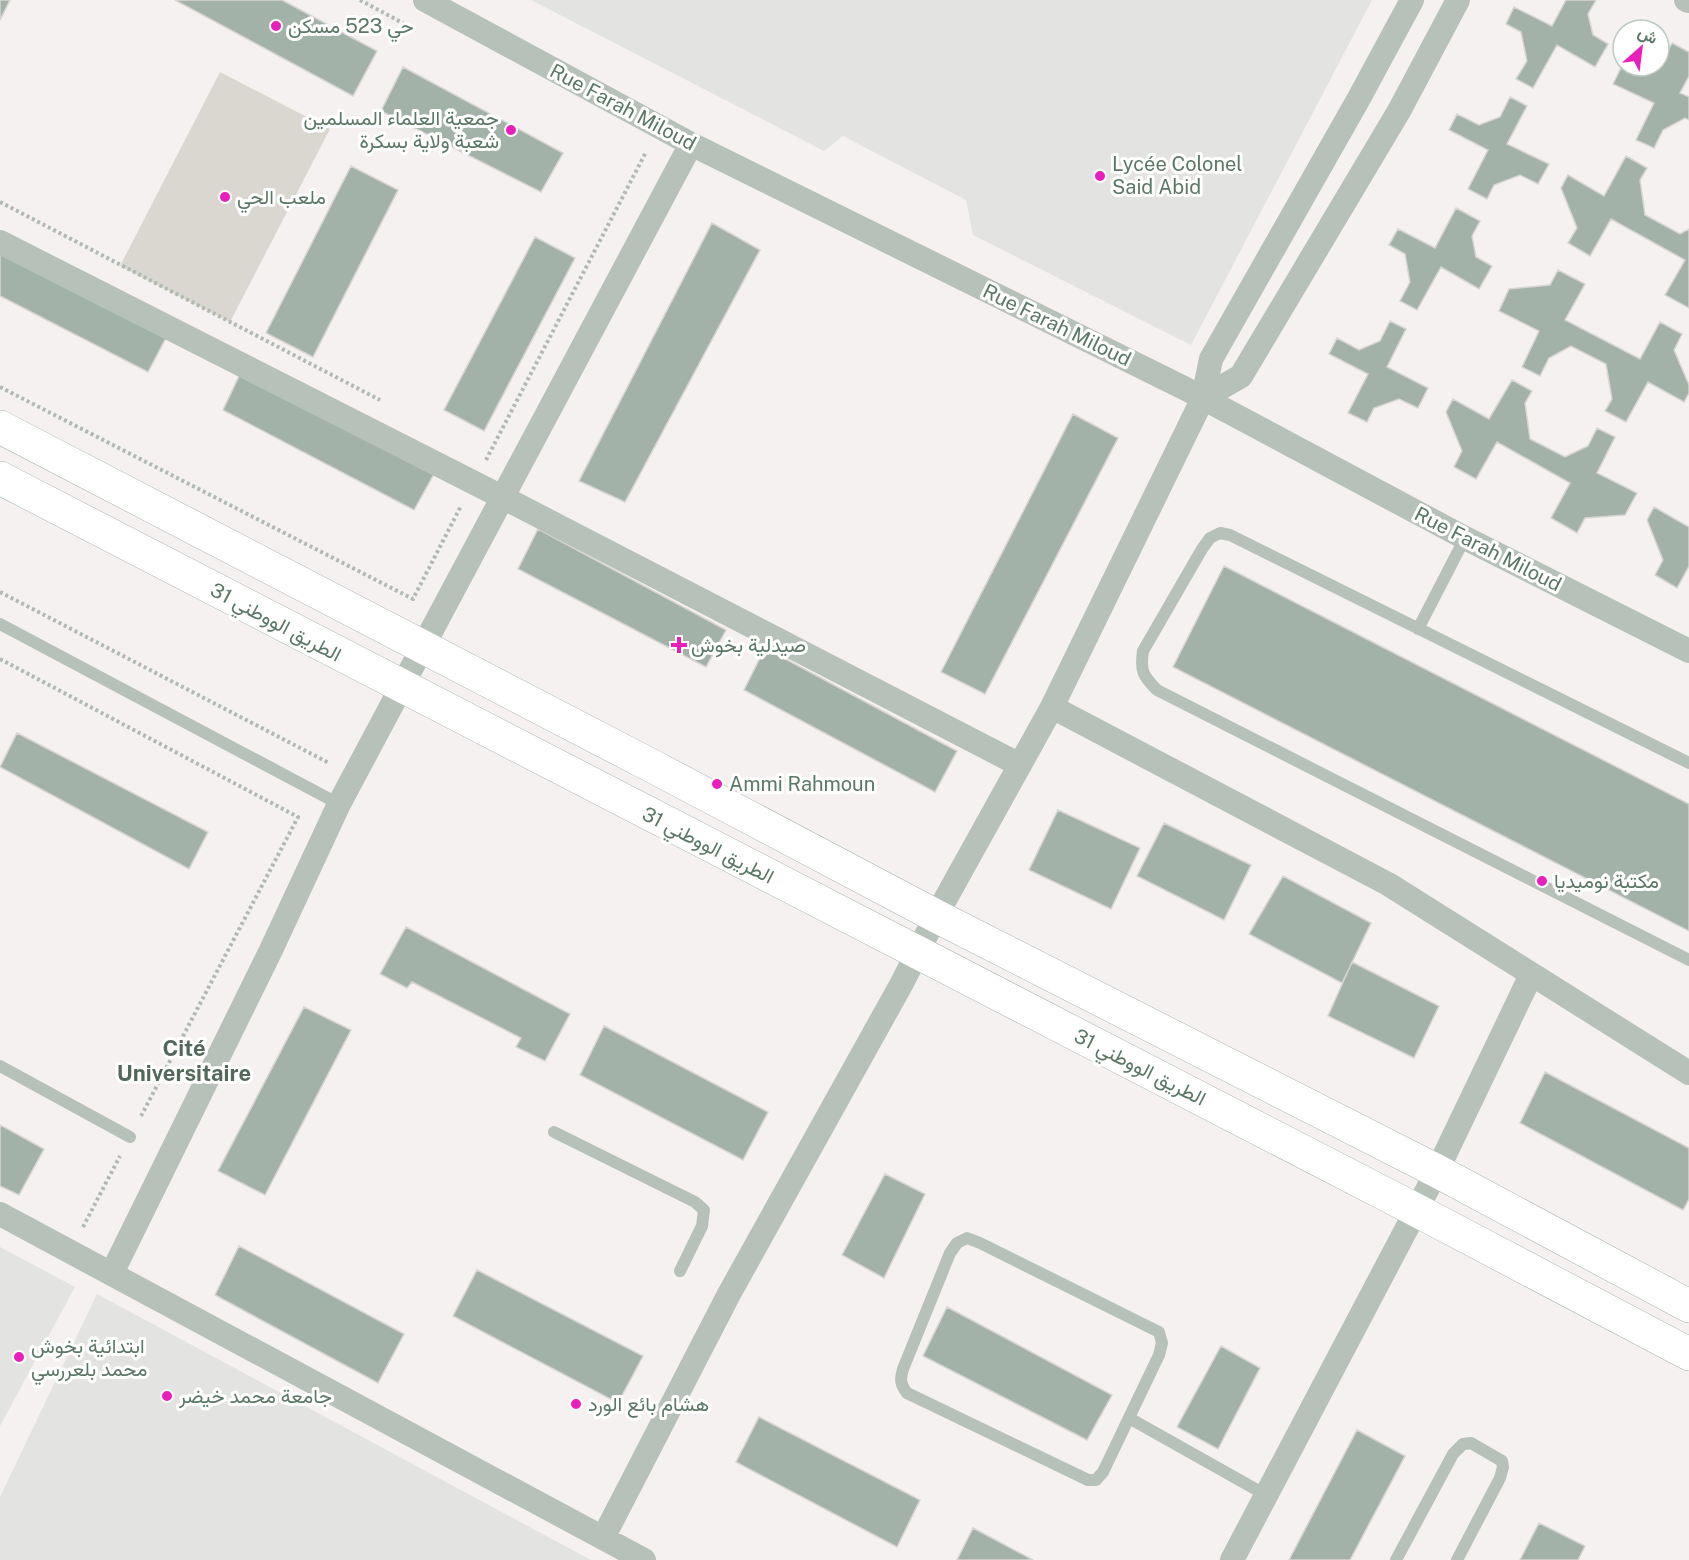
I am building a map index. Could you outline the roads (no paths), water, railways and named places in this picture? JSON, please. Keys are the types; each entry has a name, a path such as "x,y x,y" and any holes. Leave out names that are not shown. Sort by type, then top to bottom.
{"main road":[{"path":"0,428 936,916 1437,1171 1689,1306"},
{"name":"الطريق الووطني 31","path":"0,478 1416,1210 1689,1354"}],"street":[{"name":"Rue Farah Miloud","path":"425,0 691,144 1203,398 1465,538 1689,651"},
{"path":"603,1538 729,1294 1052,707 1203,398 1211,358 1358,100 1412,0"},
{"path":"1203,398 1241,376 1399,111 1458,0"},
{"path":"112,1273 339,804 691,144"},
{"path":"0,242 502,497 1020,765"},
{"path":"1052,707 1388,884 1689,1073"},
{"path":"1232,1560 1437,1171 1531,975"},
{"path":"0,1214 644,1560"}],"lane":[{"path":"1689,764 1220,532 1210,538 1202,549 1143,651 1141,663 1144,676 1157,690 1689,960"},
{"path":"1418,629 1465,538"},
{"path":"0,624 339,804"},
{"path":"0,1066 130,1137"},
{"path":"554,1132 695,1202 704,1210 702,1226 680,1271"},
{"path":"967,1238 980,1243 1159,1332 1162,1343 1159,1355 1129,1418 1103,1472 1096,1480 1088,1480 907,1393 900,1379 903,1369 950,1253 957,1243 967,1238"},
{"path":"1129,1418 1266,1495"},
{"path":"1396,1560 1453,1454 1463,1444 1471,1443 1502,1461 1503,1467 1500,1478 1456,1560"}],"place":[{"name":"حي 523 مسكن","path":"276,26"},
{"name":"جمعية العلماء المسلمين شعبة ولاية بسكرة","path":"511,130"},
{"name":"Lycée Colonel Said Abid","path":"1100,176"},
{"name":"ملعب الحي","path":"225,197"},
{"name":"صيدلية بخوش","path":"679,645"},
{"name":"Ammi Rahmoun","path":"717,784"},
{"name":"مكتبة نوميديا","path":"1542,881"},
{"name":"ابتدائية بخوش محمد بلعررسي","path":"19,1357"},
{"name":"جامعة محمد خيضر","path":"167,1396"},
{"name":"هشام بائع الورد","path":"576,1404"}],"district":[{"name":"Cité Universitaire","path":"184,1060"}]}
